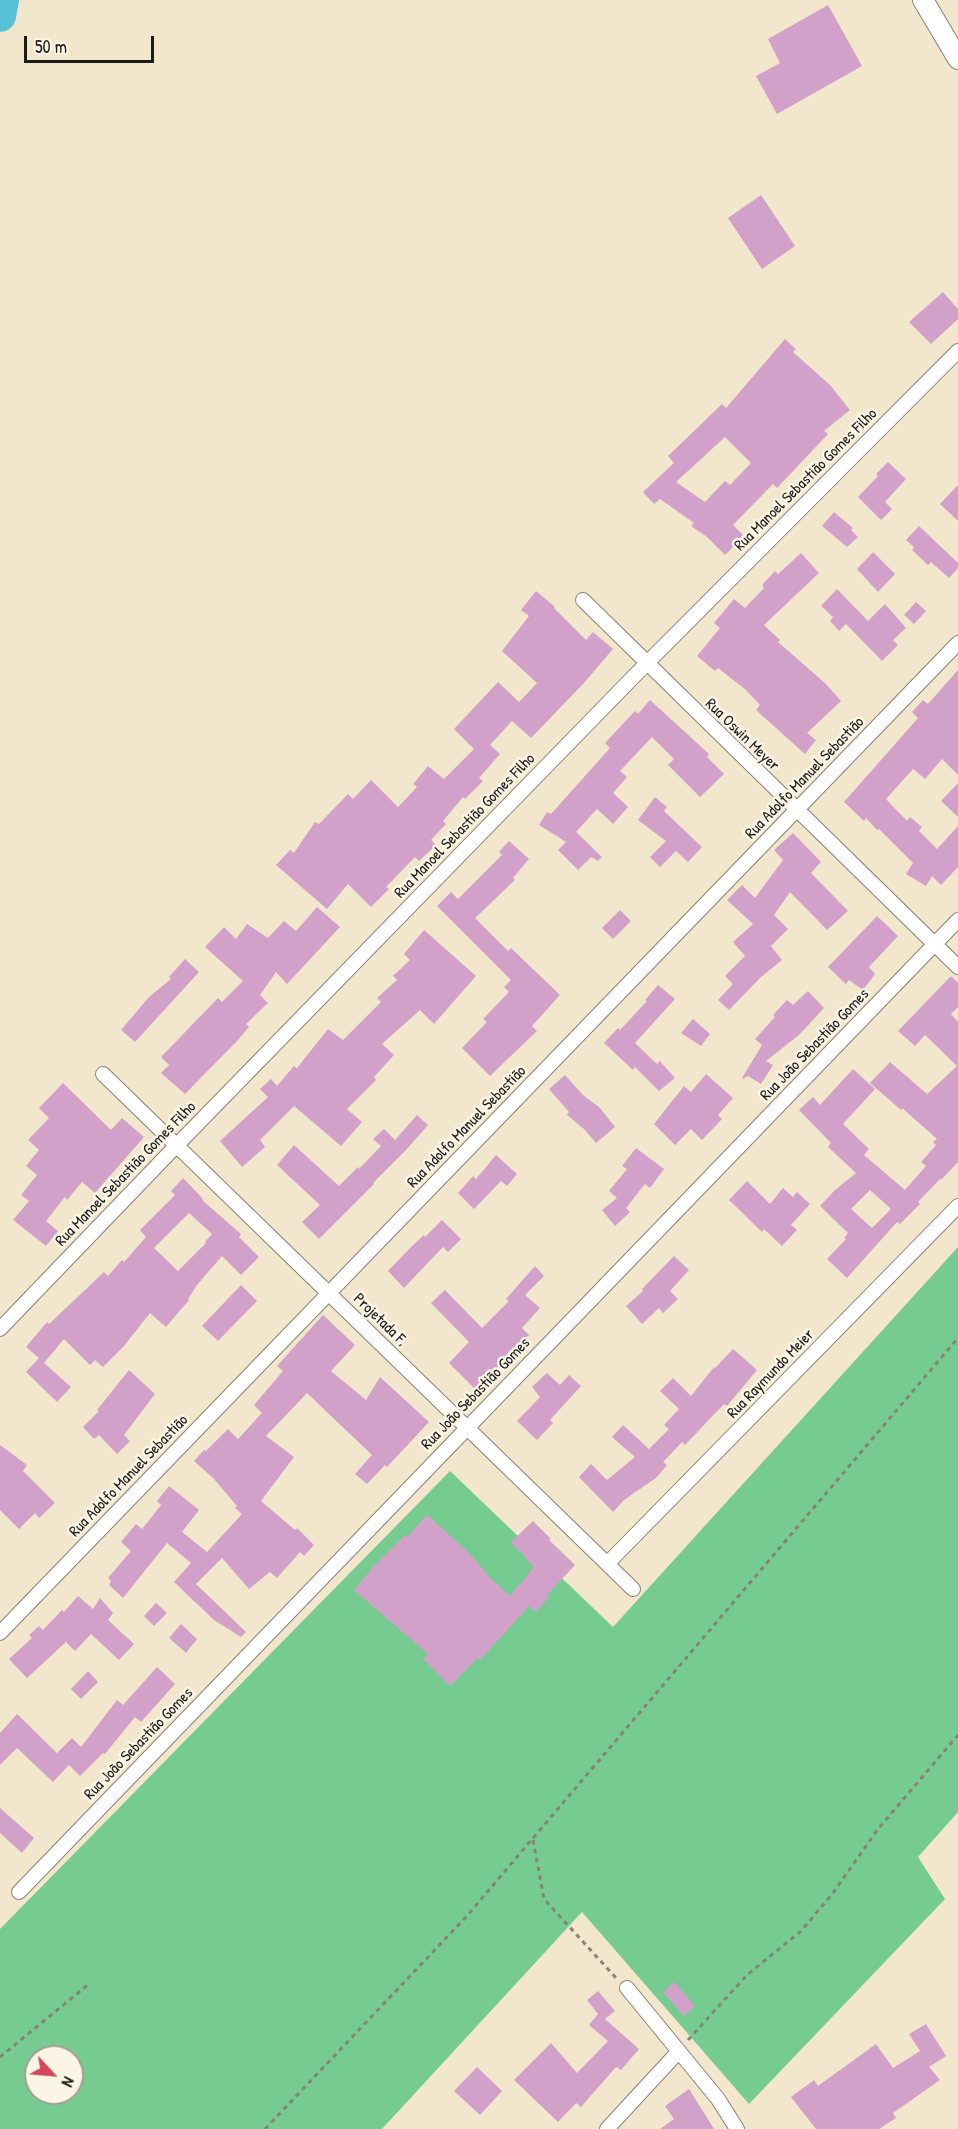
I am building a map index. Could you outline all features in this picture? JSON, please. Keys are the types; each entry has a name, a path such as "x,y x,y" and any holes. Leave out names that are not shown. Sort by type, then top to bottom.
{"main road":[{"path":"923,0 958,58"}],"street":[{"name":"Rua Manoel Sebastião Gomes Filho","path":"0,1329 646,664 958,351"},
{"name":"Rua Oswin Meyer","path":"583,600 958,967"},
{"name":"Rua Adolfo Manuel Sebastião","path":"0,1633 958,643"},
{"path":"947,654 958,664"},
{"name":"Rua João Sebastião Gomes","path":"19,1892 958,920"},
{"name":"Projetada F,","path":"103,1074 633,1590"},
{"name":"Rua Raymundo Meier","path":"607,1564 958,1206"},
{"path":"627,1988 718,2099 737,2129"},
{"path":"607,2129 679,2050"}],"path":[{"path":"265,2129 466,1917 958,1338"},
{"path":"679,2050 747,1975 801,1931 833,1893 878,1829 958,1735"},
{"path":"533,1840 543,1899 608,1971 627,1988"},
{"path":"0,2057 90,1983"}],"green space":[{"path":"958,1247 958,1812 918,1857 945,1899 749,2104 582,1912 382,2129 0,2129 0,1929 450,1471 613,1627"}],"building":[{"path":"828,5 862,66 777,114 756,76 780,63 768,39"},
{"path":"761,195 795,246 762,269 728,218"},
{"path":"943,292 958,309 958,319 931,344 909,322"},
{"path":"785,339 796,349 793,352 830,385 850,410 824,431 828,434 777,488 773,484 733,525 744,536 725,555 707,537 691,526 694,523 660,499 654,504 643,492 674,463 668,456 722,404 726,408","holes":["725,437 751,463 730,485 725,481 705,502 676,482"]},
{"path":"888,462 906,479 885,502 892,509 881,520 858,497"},
{"path":"958,485 958,521 940,504"},
{"path":"834,512 853,528 851,530 858,537 847,547 822,526"},
{"path":"919,526 958,563 958,568 949,578 931,562 928,565 912,550 914,547 906,540"},
{"path":"873,552 895,574 878,592 857,569"},
{"path":"801,553 819,573 764,625 780,640 778,642 826,684 841,701 807,733 816,740 805,754 756,710 760,705 746,690 718,668 715,671 697,656 720,628 714,623 734,599 745,608 764,588 762,585 775,571 778,574"},
{"path":"837,589 868,621 885,604 906,628 893,640 898,645 882,661 846,624 839,631 830,621 833,617 821,606"},
{"path":"536,591 555,607 586,640 593,632 613,649 531,738 512,721 490,745 500,754 479,778 483,781 465,799 463,797 443,821 446,824 431,840 436,845 419,861 415,857 386,887 389,889 371,907 348,884 327,909 276,865 290,850 294,853 315,822 319,824 348,794 353,799 371,780 398,807 417,787 413,784 428,766 444,779 474,749 454,729 498,682 519,702 537,683 502,651 529,616 521,610"},
{"path":"916,602 926,611 914,624 904,615"},
{"path":"958,670 958,775 942,759 925,779 913,769 886,799 907,821 910,817 922,827 919,831 937,849 958,826 958,867 941,885 932,876 926,886 906,874 913,863 879,829 877,830 866,818 864,821 844,802 918,718 912,712 923,700 928,704"},
{"path":"650,700 709,754 707,757 724,774 700,797 668,765 674,759 652,737 620,771 627,777 613,793 628,807 613,824 597,809 576,832 602,857 598,861 591,857 578,870 558,850 566,842 539,825 547,812 551,814 610,748 605,743 635,711 638,714"},
{"path":"958,783 958,817 941,801"},
{"path":"655,797 667,807 664,811 702,847 688,862 676,851 660,867 650,857 666,841 638,820"},
{"path":"793,833 821,862 811,873 848,911 827,930 790,892 774,915 788,929 771,946 782,960 761,977 729,1010 718,1000 733,984 725,976 745,956 733,942 753,924 727,900 742,885 755,898 783,860 774,850"},
{"path":"509,841 529,859 513,878 515,880 475,918 508,951 511,948 560,995 532,1026 537,1031 490,1076 462,1048 487,1022 483,1019 509,992 504,987 511,980 437,906 451,892 458,899 502,855 499,852"},
{"path":"317,907 340,927 287,984 276,972 260,995 268,1003 246,1024 249,1027 238,1040 185,1094 161,1073 169,1065 161,1057 218,998 222,1002 243,981 205,947 224,927 236,939 247,924 268,938 284,921 296,931"},
{"path":"620,910 631,921 613,939 602,928"},
{"path":"877,916 898,936 869,967 875,974 863,990 849,980 846,984 828,967"},
{"path":"424,930 476,976 434,1024 420,1010 382,1044 394,1055 374,1077 376,1080 347,1109 362,1122 341,1146 294,1106 260,1140 265,1147 242,1167 220,1141 268,1097 260,1089 271,1079 277,1086 294,1066 297,1068 328,1029 343,1040 381,1002 377,998 397,980 393,976 410,960 404,954"},
{"path":"185,959 199,972 135,1042 121,1030 149,997 171,979 169,977"},
{"path":"951,976 958,983 958,1007 951,1014 958,1022 958,1162 918,1202 920,1204 900,1224 897,1222 847,1278 827,1259 846,1239 844,1238 848,1233 820,1206 856,1173 828,1147 831,1143 799,1110 813,1097 820,1105 853,1069 875,1089 843,1124 869,1149 864,1155 905,1190 926,1166 921,1162 936,1145 933,1142 937,1139 870,1083 890,1062 927,1094 957,1066 925,1035 915,1046 898,1031","holes":["870,1190 891,1209 872,1228 851,1209"]},
{"path":"658,985 675,999 635,1043 657,1064 660,1061 675,1078 659,1091 635,1067 633,1070 604,1043 618,1028 620,1030 647,1001 645,1000"},
{"path":"808,991 824,1008 799,1035 766,1061 773,1065 761,1084 748,1076 743,1079 762,1045 755,1039 787,1000 793,1005"},
{"path":"693,1019 710,1034 701,1046 681,1033"},
{"path":"706,1074 733,1098 718,1115 722,1119 702,1140 691,1129 675,1145 654,1124 684,1086 691,1092"},
{"path":"565,1075 583,1095 600,1108 615,1127 596,1143 567,1115 569,1112 549,1089"},
{"path":"63,1083 111,1130 122,1118 144,1137 95,1193 82,1182 67,1200 65,1197 46,1221 58,1231 46,1246 13,1220 29,1201 21,1195 37,1175 26,1166 39,1150 28,1140 49,1118 39,1108"},
{"path":"417,1115 428,1125 319,1239 302,1222 320,1205 277,1165 294,1145 339,1186 381,1146 373,1139 384,1129 395,1140"},
{"path":"636,1148 664,1169 650,1188 645,1184 626,1208 630,1212 615,1226 602,1210 617,1198 609,1191 627,1169 622,1166"},
{"path":"496,1155 517,1174 507,1186 501,1181 474,1209 458,1193 473,1176 476,1179"},
{"path":"183,1178 202,1200 241,1234 239,1237 259,1257 241,1275 222,1256 166,1327 150,1313 124,1346 103,1367 95,1360 90,1365 64,1339 44,1363 71,1387 57,1402 26,1372 39,1358 26,1347 47,1322 49,1324 104,1272 108,1276 122,1260 124,1262 146,1237 140,1230 175,1195 171,1191","holes":["189,1213 212,1234 178,1271 154,1248"]},
{"path":"747,1181 770,1204 783,1188 793,1197 797,1192 810,1204 791,1225 797,1230 782,1246 764,1229 762,1232 729,1200"},
{"path":"442,1220 461,1239 448,1252 443,1247 404,1288 388,1271"},
{"path":"674,1256 689,1270 670,1291 678,1299 663,1313 659,1308 642,1324 626,1306 643,1291 642,1289"},
{"path":"535,1266 544,1276 525,1295 540,1308 522,1328 529,1335 476,1390 449,1363 469,1342 431,1303 445,1290 482,1328 509,1301 506,1299"},
{"path":"241,1285 257,1301 218,1341 202,1326"},
{"path":"323,1315 355,1345 331,1371 366,1400 380,1377 429,1422 387,1467 385,1465 367,1484 355,1474 372,1455 307,1393 266,1436 294,1457 261,1501 295,1530 297,1528 314,1545 304,1556 300,1552 277,1578 270,1572 249,1589 222,1558 196,1584 246,1632 241,1637 214,1620 174,1582 191,1563 167,1543 123,1598 109,1585 111,1581 108,1578 131,1551 121,1542 136,1524 142,1529 161,1505 157,1501 169,1486 199,1510 182,1532 207,1552 242,1514 214,1479 194,1461 228,1429 238,1439 262,1413 254,1405 283,1371 277,1366"},
{"path":"733,1349 757,1370 727,1406 724,1404 685,1445 682,1442 663,1462 667,1465 656,1478 624,1500 613,1512 579,1477 591,1464 607,1480 635,1457 612,1437 623,1425 649,1449 669,1429 664,1425 679,1409 660,1391 673,1378 691,1396 714,1367"},
{"path":"129,1370 155,1394 124,1435 130,1441 117,1454 99,1435 94,1439 83,1427 99,1411 97,1410"},
{"path":"547,1373 560,1385 569,1375 581,1386 550,1420 553,1423 537,1440 517,1421 540,1397 532,1387"},
{"path":"0,1445 27,1465 23,1471 55,1503 39,1518 35,1513 19,1529 0,1510"},
{"path":"427,1515 465,1549 484,1572 510,1596 534,1567 511,1542 533,1521 575,1565 547,1595 549,1597 536,1612 529,1606 480,1660 478,1658 450,1686 423,1659 428,1654 354,1590 372,1568 405,1535 407,1537"},
{"path":"78,1596 93,1609 100,1598 113,1613 108,1620 134,1644 119,1660 91,1634 75,1651 66,1642 27,1678 9,1659 32,1638 29,1635 39,1626 43,1630"},
{"path":"156,1603 167,1613 154,1626 144,1616"},
{"path":"181,1624 197,1639 186,1653 169,1638"},
{"path":"157,1667 175,1684 141,1722 135,1717 105,1754 103,1753 80,1776 69,1765 53,1782 17,1748 0,1765 0,1733 17,1714 57,1753 72,1738 81,1747 117,1700 123,1705"},
{"path":"88,1671 98,1682 81,1699 71,1689"},
{"path":"0,1808 34,1838 22,1853 0,1833"},
{"path":"674,1982 695,2006 684,2016 663,1992"},
{"path":"598,1991 615,2011 605,2019 639,2049 621,2070 616,2067 581,2107 576,2103 558,2122 514,2080 551,2043 577,2073 608,2041 589,2025 598,2014 587,2000"},
{"path":"926,2024 946,2056 929,2067 940,2080 893,2113 896,2118 879,2129 816,2129 791,2097 814,2080 818,2086 876,2044 893,2068 920,2051 909,2034"},
{"path":"477,2067 502,2091 480,2115 454,2091"},
{"path":"689,2089 714,2129 660,2129 674,2119 665,2106"}],"waterway":[{"path":"0,16 3,0"}]}
